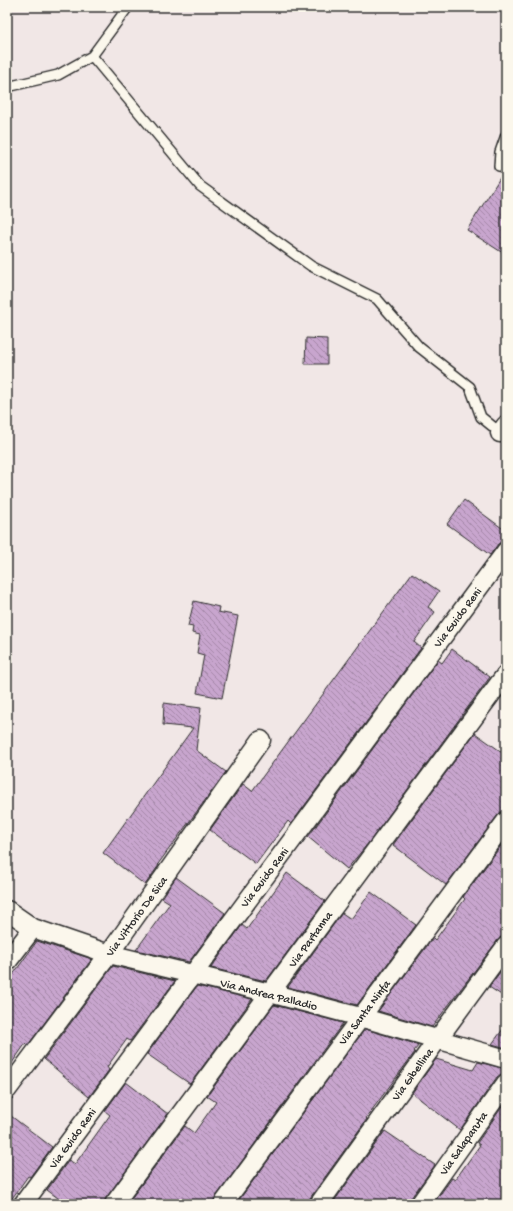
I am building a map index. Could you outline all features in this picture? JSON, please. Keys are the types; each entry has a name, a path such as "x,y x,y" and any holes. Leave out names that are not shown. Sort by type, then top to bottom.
{"street":[{"name":"Via Guido Reni","path":"23,1204 506,551"},
{"name":"Via Partanna","path":"114,1204 506,674"},
{"name":"Via Vittorio De Sica","path":"7,1090 109,954 262,740"},
{"name":"Via Santa Ninfa","path":"223,1204 506,821"},
{"name":"Via Andrea Palladio","path":"7,962 20,919 109,954 270,993 506,1059"},
{"name":"Via Gibellina","path":"319,1204 506,946"},
{"name":"Via Salaparuta","path":"420,1204 506,1083"}],"lane":[{"path":"7,87 58,75 92,56 128,7"},
{"path":"92,56 200,186 311,266 377,299 419,347 470,387 482,417 504,431"},
{"path":"506,135 500,152 499,166 506,167"}],"building":[{"path":"503,173 506,173 506,255 467,230"},
{"path":"306,338 327,339 327,364 305,364"},
{"path":"464,500 506,531 506,541 498,544 490,555 447,524"},
{"path":"412,573 439,591 428,607 435,612 414,642 421,648 291,824 288,821 256,864 210,830 243,784 252,791"},
{"path":"194,601 219,607 218,612 238,616 222,698 197,693 204,655 197,653 200,635 192,633 193,627 188,626"},
{"path":"452,649 490,677 370,841 347,869 308,837 438,660 442,663"},
{"path":"164,703 201,708 196,750 226,772 158,864 159,865 145,885 103,853 193,728 163,725"},
{"path":"475,733 506,755 506,811 501,812 498,815 446,885 393,845"},
{"path":"506,839 506,936 501,937 498,940 432,1027 378,1011 433,938 435,940 465,899 463,897"},
{"path":"287,873 325,901 266,981 211,968 242,925 247,929"},
{"path":"176,877 225,913 189,962 136,950 170,903 162,898"},
{"path":"371,892 416,925 357,1005 288,987 342,913 351,919"},
{"path":"37,941 92,959 28,1045 26,1043 7,1070 7,983"},
{"path":"506,964 506,998 489,987"},
{"path":"113,966 175,981 130,1041 127,1039 107,1067 109,1070 89,1097 44,1059"},
{"path":"197,986 252,999 190,1084 147,1054"},
{"path":"274,1005 343,1023 215,1198 213,1204 127,1204 185,1126 194,1133 216,1102 207,1096"},
{"path":"506,1025 506,1048 492,1044"},
{"path":"365,1029 419,1045 310,1198 309,1204 236,1204"},
{"path":"436,1059 473,1070 478,1062 506,1069 506,1073 497,1077 460,1130 412,1093"},
{"path":"126,1082 168,1114 106,1198 104,1204 66,1204 47,1190 69,1160 75,1164 110,1115 105,1111"},
{"path":"506,1101 506,1197 501,1204 433,1204 452,1178 455,1180 480,1145 477,1143"},
{"path":"7,1113 52,1147 30,1177 28,1176 8,1204 7,1204"},
{"path":"385,1131 435,1165 411,1198 410,1204 332,1204"}]}
